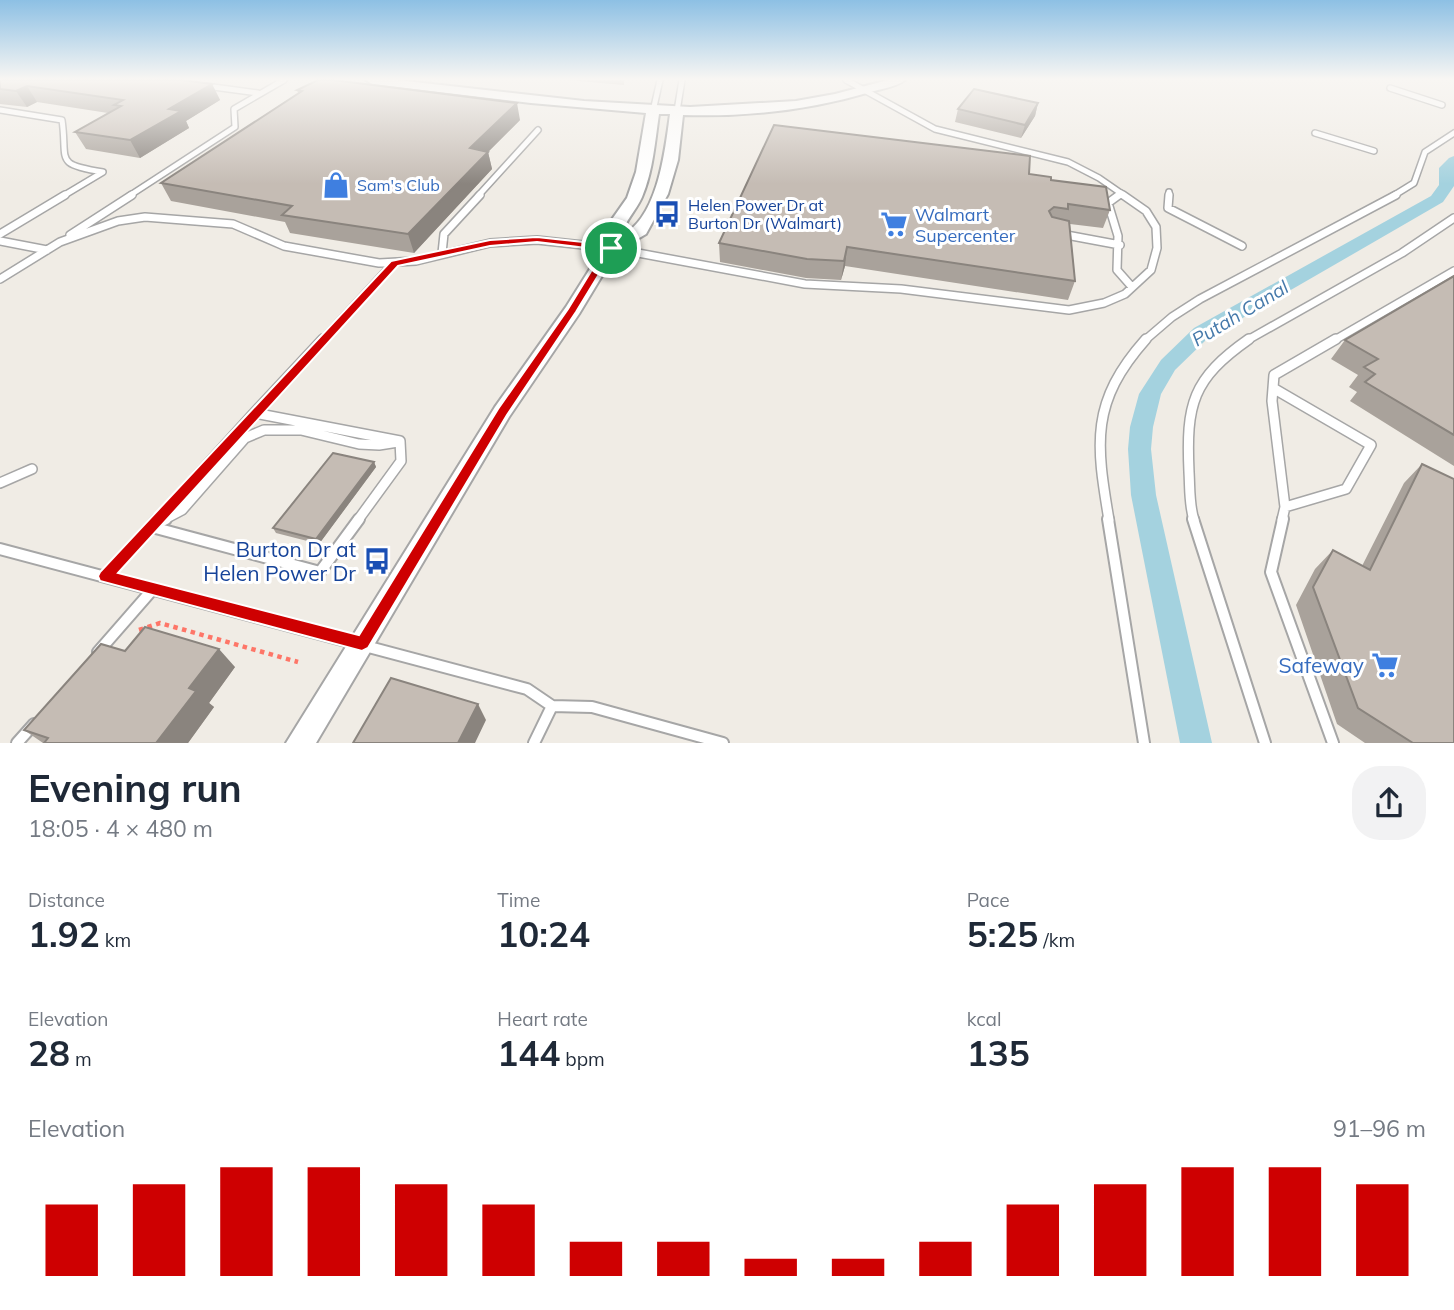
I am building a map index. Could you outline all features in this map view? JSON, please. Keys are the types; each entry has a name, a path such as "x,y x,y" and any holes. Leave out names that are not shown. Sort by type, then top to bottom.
{"street":[{"path":"300,743 502,412 573,310 611,248 616,225 634,198 643,172 652,115"},
{"path":"611,248 638,234 661,194 671,160 677,115"}],"lane":[{"path":"0,234 103,172 71,165 64,158 62,149 65,134 62,120 29,115"},
{"path":"0,279 235,127 234,115"},
{"path":"60,242 118,221 145,217 233,224 284,246 379,263 394,263 490,243 537,240 611,248 805,284 901,289 1069,310 1104,303 1125,294 1151,270 1157,247 1156,227 1146,211 1099,178 1068,162 935,129 908,115"},
{"path":"442,253 444,234 538,130"},
{"path":"1315,133 1374,151"},
{"path":"1144,743 1100,468 1100,420 1111,383 1134,348 1151,332 1199,298 1404,190 1414,183 1418,176 1424,152 1454,133"},
{"path":"1169,192 1168,208 1242,246"},
{"path":"1121,194 1108,203 1117,223 1120,245 1117,270 1132,287"},
{"path":"1100,198 1112,200"},
{"path":"1265,743 1191,512 1186,431 1196,392 1209,372 1247,340 1402,253 1454,218"},
{"path":"1049,231 1120,245"},
{"path":"0,241 47,250"},
{"path":"106,576 394,263"},
{"path":"1333,743 1271,572 1285,507 1272,401 1274,375 1454,271"},
{"path":"1273,388 1371,445 1346,489 1285,507"},
{"path":"254,413 400,441"},
{"path":"152,527 181,510 246,438 259,430 279,426 381,447 400,441"},
{"path":"152,527 320,572 401,461 400,441"},
{"path":"0,483 32,469"},
{"path":"0,549 527,689 552,706 592,707 723,743"},
{"path":"89,661 153,589"},
{"path":"534,743 552,706"},
{"path":"17,743 44,713"}],"path":[{"path":"131,639 140,629 160,623 298,662"}],"building":[{"path":"106,115 175,115 130,140 75,132"},
{"name":"Sam's Club","path":"266,115 505,115 470,148 488,152 408,234 282,215 292,206 161,183"},
{"path":"982,115 1031,115 1025,125"},
{"name":"Walmart Supercenter","path":"774,125 1030,156 1029,174 1051,177 1051,180 1106,187 1110,210 1068,204 1068,209 1054,207 1049,211 1052,217 1069,221 1075,281 847,247 844,261 807,259 719,243"},
{"path":"1454,276 1454,435 1365,382 1375,374 1364,367 1378,359 1345,340"},
{"path":"333,453 374,462 316,539 273,528"},
{"name":"Safeway","path":"1422,464 1454,479 1454,743 1413,743 1358,708 1313,587 1333,550 1370,570"},
{"path":"145,627 219,649 189,688 196,691 156,743 44,743 48,738 24,730 101,644 125,651"},
{"path":"391,678 478,704 458,743 353,743"}],"waterway":[{"name":"Putah Canal","path":"1196,743 1144,495 1141,427 1150,394 1168,365 1201,333 1437,199 1447,185 1447,168 1454,161"}],"place":[{"name":"Sam's Club","path":"336,185"},
{"name":"Helen Power Dr at Burton Dr (Walmart)","path":"667,214"},
{"name":"Walmart Supercenter","path":"894,224"},
{"name":"Burton Dr at Helen Power Dr","path":"377,561"},
{"name":"Safeway","path":"1385,665"}],"route":[{"path":"537,240 611,248 573,310 502,412 362,643 106,576 394,263 416,261 490,243 537,240"}]}
